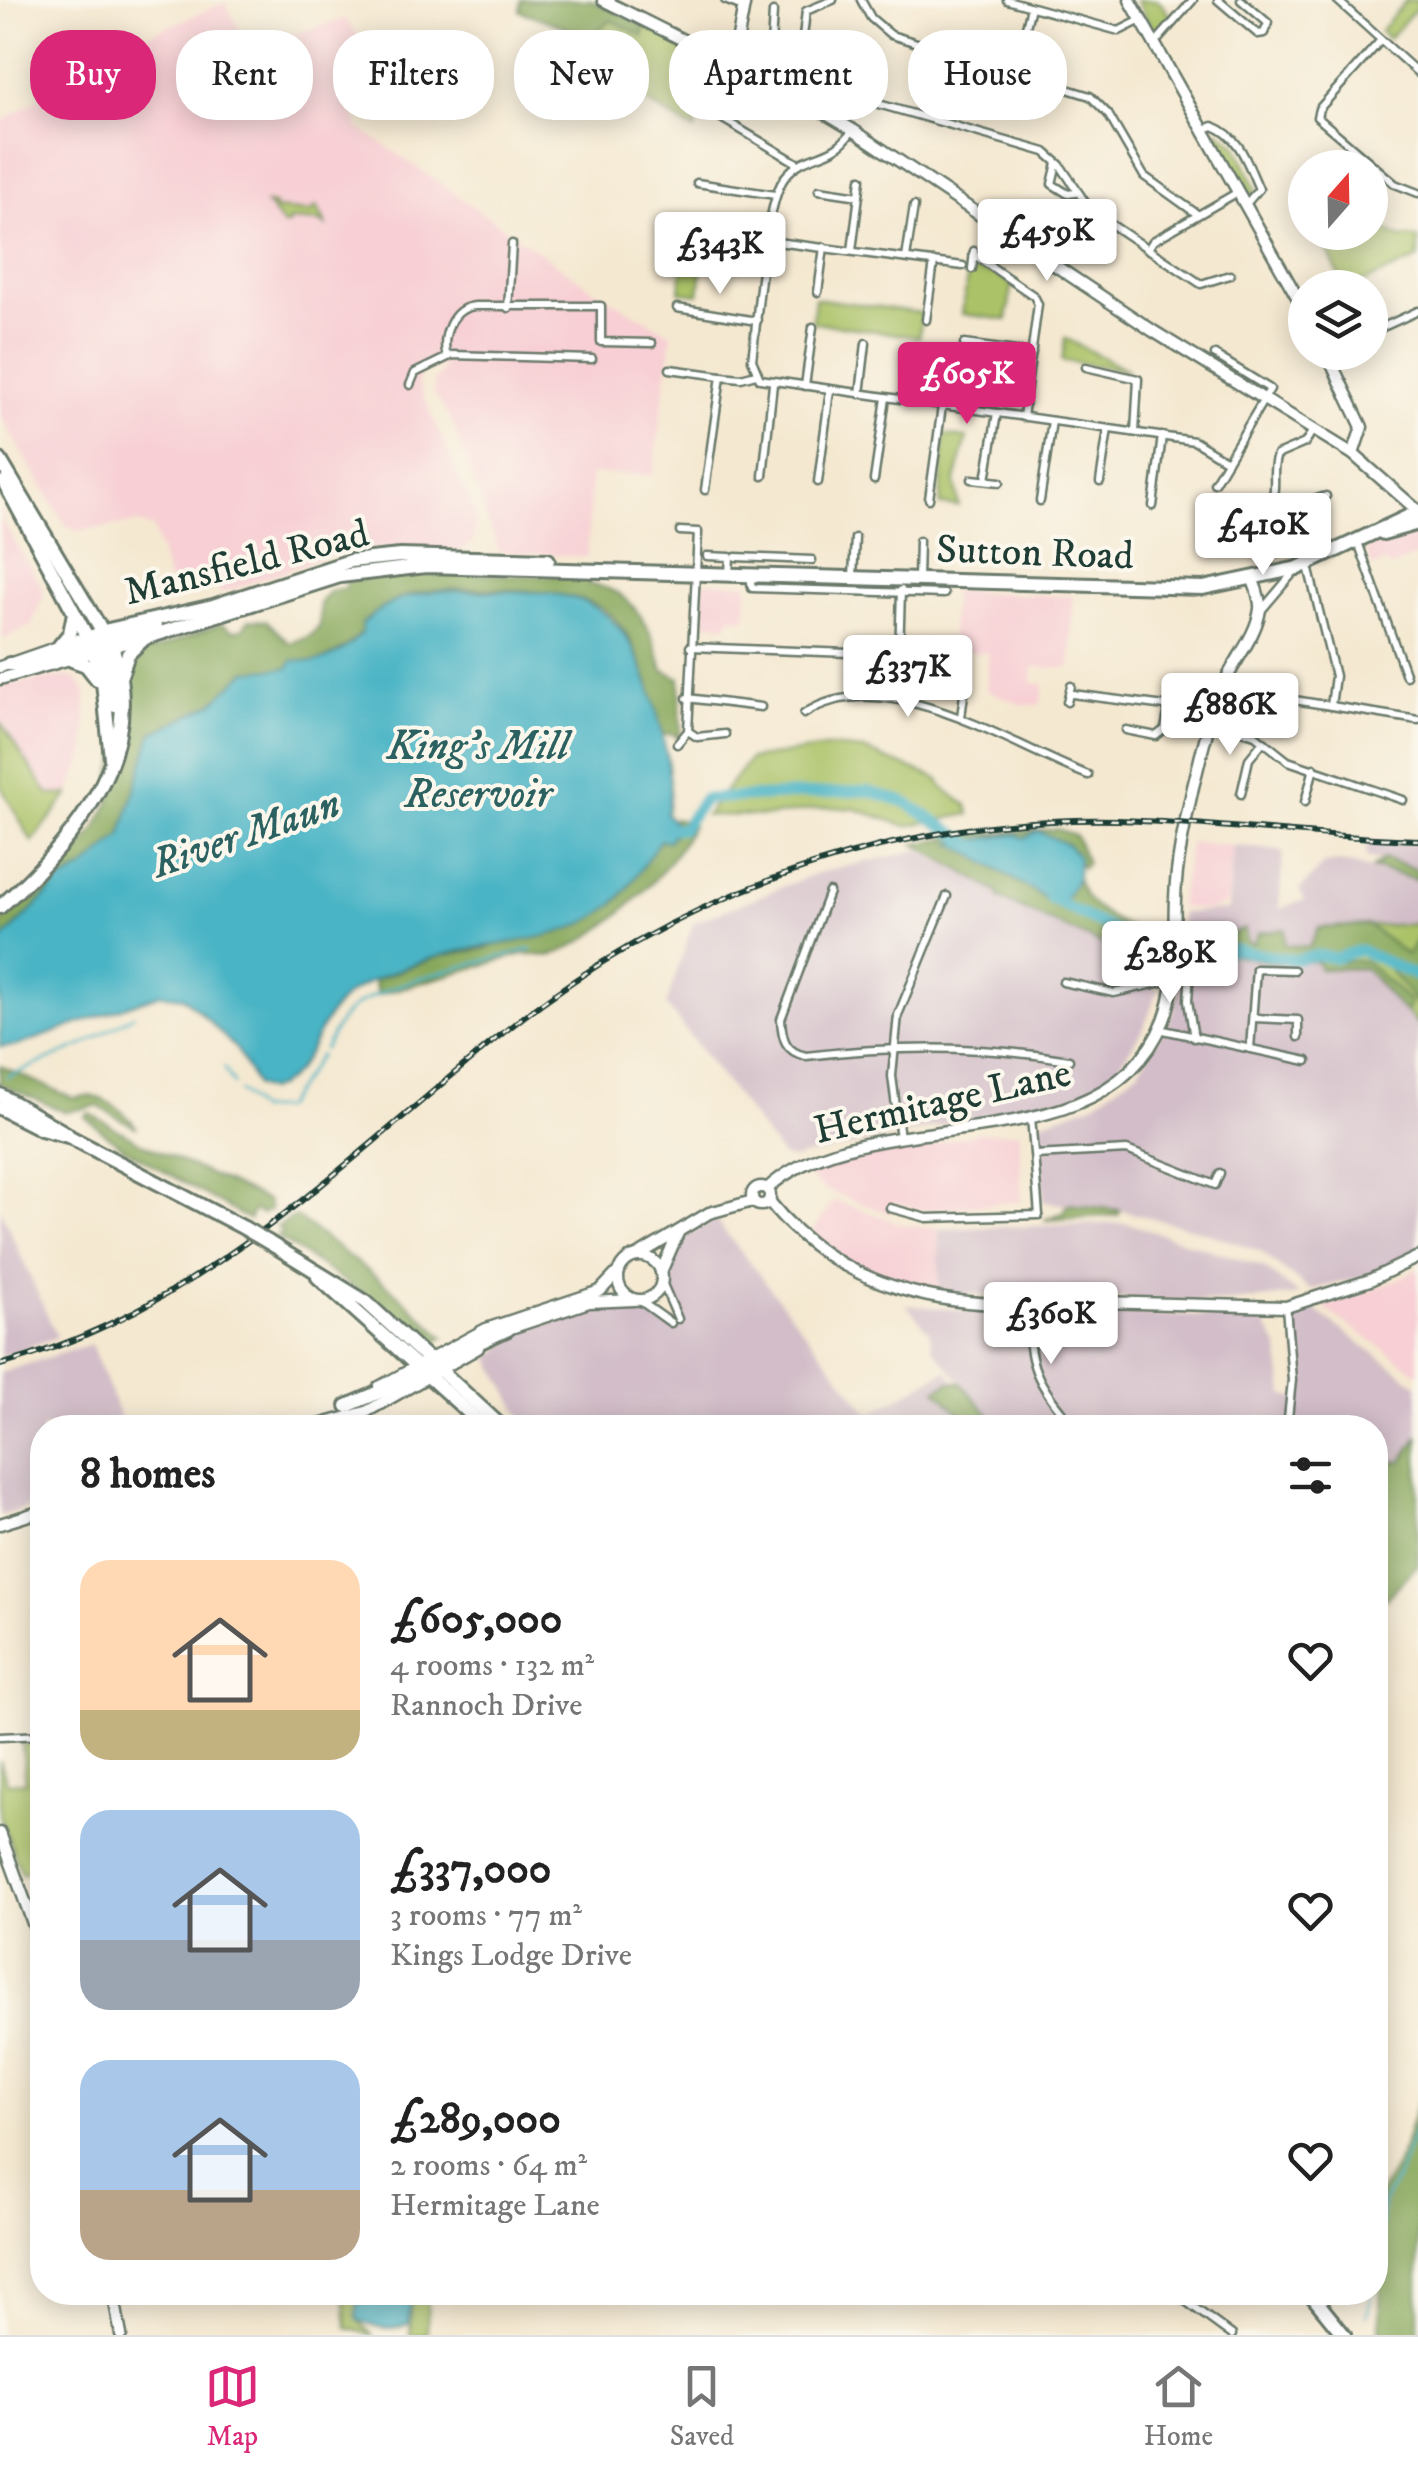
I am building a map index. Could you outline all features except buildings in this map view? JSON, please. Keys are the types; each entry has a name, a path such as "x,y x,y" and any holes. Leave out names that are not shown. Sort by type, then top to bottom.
{"highway":[{"path":"0,460 81,591 100,642 115,702 109,737"},
{"path":"0,476 74,611 100,642 111,762"},
{"name":"Sutton Road","path":"1380,533 1395,522 1416,517"},
{"name":"Sutton Road","path":"511,562 698,574 853,578 901,586 918,579 1203,588 1303,566 1416,517"},
{"path":"55,547 59,566 121,675"},
{"name":"Mansfield Road","path":"100,642 130,623 213,606 350,561 400,556 511,562"},
{"name":"Mansfield Road","path":"144,638 354,573 511,562"},
{"path":"81,591 108,616 130,623"},
{"path":"60,645 70,633 74,611"},
{"path":"5,666 31,664 166,624 192,623"},
{"path":"0,907 86,816 111,762 122,726 121,675 128,654 144,638"},
{"path":"72,660 91,668 104,689"},
{"path":"0,1095 57,1125 68,1136"},
{"path":"0,1108 41,1129 68,1136 244,1228 331,1279 430,1367 476,1415"},
{"path":"306,1266 488,1415"},
{"path":"348,1406 508,1328"},
{"path":"1320,2305 1344,2335"}],"street":[{"path":"603,0 669,32"},
{"path":"726,0 745,4 740,30"},
{"path":"804,30 806,12 833,0"},
{"path":"860,0 871,18 891,35 908,40"},
{"path":"1011,0 1119,30 1141,20"},
{"path":"1050,12 1053,0"},
{"path":"1130,0 1288,280"},
{"path":"1155,43 1193,0"},
{"path":"1218,0 1258,34 1264,34 1268,23 1241,0"},
{"path":"1337,0 1418,73"},
{"path":"1025,30 1031,7"},
{"path":"772,30 773,12"},
{"path":"1382,40 1319,108 1318,118 1395,184 1418,193"},
{"path":"1067,89 1090,96 1108,114 1144,176 1197,214"},
{"path":"888,104 1036,148 1057,162 1075,193 1092,212 1148,249 1202,284 1230,275"},
{"path":"724,120 797,164"},
{"path":"835,120 1152,331 1352,454 1416,517"},
{"path":"1205,129 1224,130 1238,143 1259,189 1246,204"},
{"path":"853,130 841,148 797,164 775,195 752,360 756,374 773,384 1194,441 1227,462"},
{"path":"1057,162 1052,184 1068,194 1075,193"},
{"path":"852,251 861,179"},
{"path":"697,183 775,195"},
{"path":"819,190 859,196"},
{"path":"1148,249 1197,214 1239,191"},
{"path":"906,258 914,206"},
{"path":"769,242 968,267 973,252 1036,300 1023,417"},
{"path":"684,246 766,258"},
{"path":"818,292 824,247"},
{"path":"508,308 514,249"},
{"path":"926,320 934,262"},
{"path":"447,358 444,344 457,312 474,306 601,306 602,342 652,344"},
{"path":"677,308 757,321"},
{"path":"1388,324 1418,310"},
{"path":"806,386 813,326"},
{"path":"860,394 866,343"},
{"path":"964,344 1032,353"},
{"path":"914,402 922,348"},
{"path":"1214,482 1270,389 1215,355"},
{"path":"410,385 416,373 447,358 592,359"},
{"path":"1086,367 1138,379 1135,433"},
{"path":"670,369 741,378 756,374"},
{"path":"1335,370 1362,427 1352,454"},
{"path":"705,490 721,376"},
{"path":"763,476 773,384"},
{"path":"818,482 830,390"},
{"path":"874,480 886,398"},
{"path":"929,499 942,406"},
{"path":"986,480 997,413"},
{"path":"1040,501 1052,421"},
{"path":"1100,482 1108,429"},
{"path":"1266,552 1259,524 1270,501 1276,455 1305,444 1313,430"},
{"path":"1153,506 1162,436"},
{"path":"972,478 1000,482"},
{"path":"1270,501 1287,508 1326,496"},
{"path":"1395,522 1399,497"},
{"path":"1313,499 1323,539"},
{"path":"677,744 688,731 690,647 698,574 698,532 680,532"},
{"path":"853,578 855,538"},
{"path":"918,579 919,542"},
{"path":"1358,542 1406,676"},
{"path":"707,556 730,558 729,575"},
{"path":"736,557 812,560"},
{"path":"798,560 798,576"},
{"path":"1303,566 1336,676 1331,706"},
{"name":"Hermitage Lane","path":"768,1195 799,1164 900,1138 1031,1116 1082,1102 1118,1082 1141,1058 1159,1030 1173,980 1179,864 1211,716 1258,614 1303,566"},
{"name":"Sutton Road","path":"750,575 752,588 901,586 944,594"},
{"path":"1253,580 1258,614"},
{"path":"900,656 901,586"},
{"name":"Mansfield Road","path":"5,666 60,645 144,638"},
{"name":"Mansfield Road","path":"0,679 72,660 100,642"},
{"path":"690,647 954,657 963,664 967,680 961,717"},
{"path":"1070,694 1211,716 1243,730 1288,761 1403,800"},
{"path":"688,698 760,707"},
{"path":"804,714 832,704 874,698 929,705 1013,745 1036,750 1056,765 1088,775"},
{"path":"1288,699 1418,720"},
{"path":"1126,730 1156,736 1165,730 1170,708"},
{"path":"688,731 697,737 725,734"},
{"path":"1240,794 1249,759 1262,743"},
{"path":"1305,802 1314,768"},
{"path":"829,892 780,1019 783,1040 806,1056 892,1050 1032,1054 1070,1060"},
{"path":"900,1138 892,1050 898,1015 946,896"},
{"path":"1250,1049 1256,969 1294,970"},
{"path":"1190,971 1188,1000 1194,1038"},
{"path":"1063,982 1114,993 1173,980"},
{"path":"1253,1018 1298,1020 1298,1037"},
{"path":"1159,1030 1307,1062"},
{"path":"890,1208 927,1218 1038,1215 1031,1116"},
{"path":"1035,1156 1127,1150 1215,1185 1220,1173"},
{"path":"353,1415 366,1412 486,1329 600,1291 636,1257 709,1213 753,1201 761,1206 768,1195 810,1244 866,1279 944,1298 1030,1305 1064,1301 1286,1307 1370,1280 1418,1256"},
{"path":"508,1328 589,1302 636,1300 655,1294 678,1232"},
{"path":"619,1271 620,1288 675,1321 653,1261 636,1257"},
{"path":"1030,1305 1028,1338 1035,1375 1065,1415"},
{"path":"1286,1307 1292,1380 1288,1415"},
{"path":"334,1415 348,1406"},
{"path":"0,1524 30,1515"},
{"path":"0,1737 30,1736"},
{"path":"0,1833 30,1915"},
{"path":"116,2305 121,2335"},
{"path":"1191,2305 1232,2335"}],"shaded area":[{"path":"225,3 240,30 176,30 176,120 313,120 313,30 307,30 345,19 353,30 333,30 333,120 355,120 358,127 600,294 672,334 653,475 591,474 587,557 499,552 452,422 433,392 435,380 448,364 420,373 418,384 475,514 474,541 460,551 380,547 332,554 221,593 203,575 170,585 153,528 138,523 78,531 66,526 0,415 0,123 30,104 30,120 156,120 156,31"},
{"path":"0,510 4,517 1,520 42,587 43,596 31,626 3,639"},
{"path":"1409,530 1418,535 1418,555 1390,568 1387,562 1372,567 1366,549"},
{"path":"705,582 748,584 746,619 730,617 729,624 724,625 698,622"},
{"path":"952,591 1073,596 1070,668 1033,667 1032,683 1044,684 1040,705 1023,705 986,690 989,653 951,651"},
{"path":"66,676 77,679 86,693 86,751 69,794 49,795 0,722 0,686"},
{"path":"1190,842 1233,846 1227,904 1209,910 1179,907"},
{"path":"1367,842 1418,844 1418,870 1366,858"},
{"path":"1233,846 1283,851 1279,909 1305,900 1299,890 1324,864 1340,862 1418,880 1418,924 1368,925 1316,937 1310,947 1247,942 1179,948 1180,913 1228,910"},
{"path":"920,850 999,893 999,898 1143,963 1137,982 1158,989 1144,1027 1114,1074 1080,1095 791,1159 782,1156 666,1005 693,923 817,873"},
{"path":"1230,954 1278,963 1317,961 1320,969 1366,968 1418,1025 1418,1251 1367,1276 1310,1290 1259,1251 1199,1230 1120,1210 1043,1202 1041,1122 1091,1105 1138,1071 1171,1017 1178,993 1178,965 1207,963"},
{"path":"1020,1132 1021,1201 926,1210 892,1203 890,1214 824,1189 804,1174 854,1155 909,1144 911,1151 977,1133"},
{"path":"834,1200 904,1225 939,1229 939,1293 906,1287 834,1258 809,1237"},
{"path":"0,1208 57,1337 0,1357"},
{"path":"715,1219 870,1414 947,1370 983,1415 520,1415 489,1357 531,1327 602,1306 644,1310 667,1326 682,1316 671,1293 673,1258 683,1237"},
{"path":"1127,1223 1263,1267 1299,1295 1230,1302 939,1293 939,1229"},
{"path":"1418,1269 1418,1373 1322,1307"},
{"path":"906,1305 1044,1318 1107,1313 1263,1319 1279,1349 1284,1395 1301,1399 1295,1321 1312,1308 1418,1385 1418,1437 1402,1461 1393,1462 1388,1471 1388,1415 990,1415 933,1349 929,1331"},
{"path":"91,1344 119,1415 30,1415 30,1507 0,1516 0,1373"}],"green space":[{"path":"521,0 591,0 644,26 644,30 631,30 611,20 597,30 572,30 520,11"},
{"path":"1136,0 1158,0 1172,18 1160,31 1152,29"},
{"path":"1406,0 1418,0 1418,7 1388,39 1380,32"},
{"path":"611,20 632,30 597,30"},
{"path":"644,26 669,39 669,115 649,103 649,30 643,30"},
{"path":"677,120 696,120 695,131"},
{"path":"1218,131 1236,144 1256,188 1254,195 1249,194 1214,133"},
{"path":"266,204 274,205 274,209 312,212 317,206 327,227 321,222 289,220 288,225 283,225"},
{"path":"1388,231 1400,237 1418,238 1418,259 1388,272 1337,270 1327,250 1388,250"},
{"path":"684,256 703,258 699,294 680,292"},
{"path":"977,264 1012,284 1007,320 962,314 968,271 975,271"},
{"path":"815,298 922,313 919,337 812,322"},
{"path":"1065,338 1128,370 1062,361"},
{"path":"944,435 967,438 955,481 959,506 940,505"},
{"path":"408,572 590,577 589,585 605,588 630,603 654,642 663,670 680,678 681,733 677,738 674,734 663,735 635,650 617,620 605,610 566,596 512,590 456,589 407,596 367,619 362,632 338,652 309,664 246,671 213,703 152,733 121,836 85,868 60,882 0,942 0,924 64,860 69,862 104,813 117,778 111,775 130,716 130,673 147,648 153,650 221,624 233,631 242,629 249,620 267,621 289,643 309,637 320,626 320,603 330,591 345,588 347,580"},
{"path":"0,722 49,795 69,794 32,842 0,785"},
{"path":"831,747 864,750 938,779 944,789 967,805 970,814 906,826 856,809 829,807 772,816 706,815 750,759"},
{"path":"675,818 692,825 668,863 633,902 572,947 550,956 523,954 377,995 374,980 443,955 484,949 620,898"},
{"path":"1057,829 1075,835 1087,863 1082,868 1068,845 1038,831 1024,838 1009,834 993,836 964,850 1060,907 1077,878 1084,895 1095,907 1151,937 1168,954 1152,949 1149,962 1143,963 999,898 999,893 915,844 972,834"},
{"path":"1384,859 1418,870 1418,880 1373,868"},
{"path":"1418,924 1418,1025 1366,968 1320,969 1317,961 1278,963 1231,954 1207,963 1225,941 1309,947 1319,928"},
{"path":"1368,925 1407,955 1418,939 1418,1005 1383,962 1356,953 1339,962 1365,961 1410,1002 1408,1009 1403,1011 1365,968 1320,969 1317,961 1278,963 1231,954 1207,963 1178,965 1182,932 1223,937 1245,929 1247,942 1254,943 1258,933 1285,929 1285,945 1309,947 1319,928"},
{"path":"0,1066 75,1099 101,1099 118,1108 137,1128 97,1106 65,1112 0,1084"},
{"path":"89,1113 145,1145 268,1201 270,1210 261,1214 254,1210 249,1220 125,1149 85,1117"},
{"path":"1068,1204 1120,1210 1118,1215 1044,1220 1064,1212"},
{"path":"295,1216 392,1289 444,1337 435,1342 276,1236 283,1233 277,1227"},
{"path":"949,1382 961,1383 989,1415 962,1415 936,1390"},
{"path":"1418,1437 1418,1565 1388,1596 1388,1472 1394,1461 1402,1461"},
{"path":"22,1744 30,1744 30,1869 22,1875 0,1815 0,1761 7,1783 26,1782"},
{"path":"1418,2102 1418,2335 1380,2335 1380,2305 1388,2305 1388,2180 1399,2161"},
{"path":"345,2305 362,2305 357,2319 372,2335 347,2328"},
{"path":"411,2305 428,2305 427,2335 410,2335"}],"water":[{"name":"King's Mill Reservoir","path":"443,591 556,594 583,601 606,615 626,637 643,670 658,716 669,778 666,814 679,827 668,841 660,840 620,897 582,924 535,938 440,956 396,970 355,990 330,1014 296,1071 268,1091 256,1086 237,1050 183,997 160,994 17,1046 0,1047 0,942 60,882 85,868 121,836 152,734 213,703 247,671 288,668 293,660 314,662 328,657 357,638 362,633 362,624 390,604"},
{"path":"1038,831 1068,845 1078,856 1077,878 1061,907 952,843 1017,834 1024,838"},
{"path":"357,2305 410,2305 408,2324 382,2328 357,2319"}],"waterway":[{"name":"River Maun","path":"662,827 682,829 704,799 868,791 905,802 978,848"},
{"name":"River Maun","path":"1050,899 1168,957 1200,961 1234,949 1294,960 1316,955 1336,958 1360,950 1418,977"},
{"path":"324,1049 344,1016 378,994 432,975 532,949"},
{"path":"7,1077 85,1044 134,1015"},
{"path":"239,1091 258,1110 283,1108 320,1055"},
{"path":"224,1068 234,1084"},
{"path":"1388,2193 1418,2120"},
{"path":"1366,2317 1369,2305"}],"railway":[{"path":"0,1365 73,1340 142,1308 206,1270 328,1180 503,1033 570,983 641,940 715,903 792,872 871,848 952,831 1035,822 1118,820 1418,840"}]}
